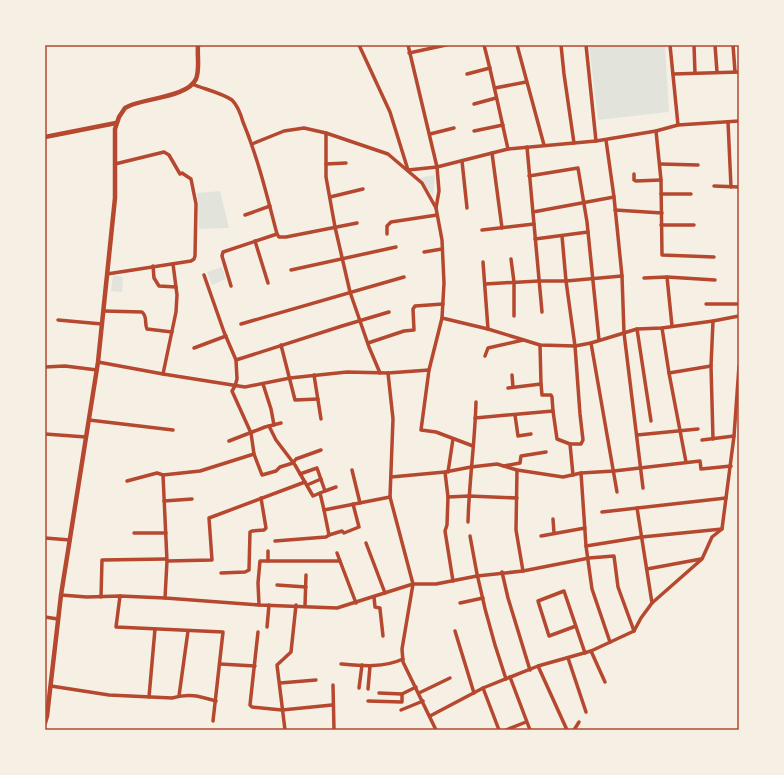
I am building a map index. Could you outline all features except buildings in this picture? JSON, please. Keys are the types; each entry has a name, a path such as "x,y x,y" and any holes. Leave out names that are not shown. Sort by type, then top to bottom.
{"street":[{"path":"45,723 51,686 61,595 97,370 104,312 115,198 114,140 116,123 125,108 176,93 192,84 196,78 198,68 198,45"},
{"path":"359,45 390,112 408,170"},
{"path":"408,45 437,167 439,191 436,208"},
{"path":"409,53 446,45"},
{"path":"484,45 496,88 496,98 508,149"},
{"path":"517,45 544,145"},
{"path":"561,45 574,142"},
{"path":"586,45 596,141"},
{"path":"670,45 678,125"},
{"path":"694,45 695,73"},
{"path":"715,45 717,72"},
{"path":"672,74 737,72 733,45"},
{"path":"467,74 490,68"},
{"path":"496,88 526,82"},
{"path":"192,84 208,91 222,94 233,101 252,144 279,237 283,238 358,223"},
{"path":"474,104 496,98"},
{"path":"408,170 437,167 508,149 606,140 656,131 678,125 739,121"},
{"path":"728,122 731,186"},
{"path":"45,137 116,123"},
{"path":"474,131 503,125"},
{"path":"252,144 284,131 304,128 326,133 388,154 422,183 436,208 438,215 444,283 442,318 429,370 421,430 436,432 473,446"},
{"path":"430,134 454,128"},
{"path":"656,131 661,180 662,254 714,257"},
{"path":"326,133 326,177 342,260 350,292 380,372"},
{"path":"606,140 614,197 622,276 624,333 643,488"},
{"path":"526,147 542,312"},
{"path":"107,274 191,261 195,256 196,204 191,179 182,173 180,174 169,155 164,152 115,164"},
{"path":"492,153 502,228"},
{"path":"462,160 467,208"},
{"path":"326,164 346,163"},
{"path":"660,164 698,165"},
{"path":"529,176 578,168 588,232 599,340"},
{"path":"634,174 634,180 636,181 661,180"},
{"path":"714,186 739,187"},
{"path":"330,198 363,189"},
{"path":"661,194 691,194"},
{"path":"533,212 614,197"},
{"path":"244,215 270,206"},
{"path":"615,210 662,213"},
{"path":"387,234 386,226 393,221 438,215"},
{"path":"482,230 534,224"},
{"path":"661,225 694,226"},
{"path":"535,239 588,232"},
{"path":"231,286 222,254 224,251 277,234"},
{"path":"540,345 542,395 552,396 557,439 570,444 581,444 583,440 575,346 566,281 562,236"},
{"path":"255,241 268,283"},
{"path":"290,270 342,260 396,247"},
{"path":"424,252 442,249"},
{"path":"511,259 514,282 514,316"},
{"path":"483,262 488,329"},
{"path":"163,374 176,312 177,295 173,264"},
{"path":"153,266 155,281 159,286 176,287"},
{"path":"204,275 236,360 236,380 232,391 251,433 254,454 262,475 276,471 280,467 293,463 296,459 321,450"},
{"path":"485,284 566,281 622,276"},
{"path":"241,324 404,277"},
{"path":"644,278 667,277 715,280"},
{"path":"667,277 672,326"},
{"path":"368,343 404,331 414,330 414,306 443,304"},
{"path":"706,304 739,304"},
{"path":"104,312 142,312 146,317 147,329 172,332"},
{"path":"236,360 389,312"},
{"path":"442,318 488,329 540,345 575,346 591,343 638,329 662,328 739,316"},
{"path":"58,320 102,324"},
{"path":"712,439 711,366 713,321"},
{"path":"662,328 679,431 686,462"},
{"path":"638,329 651,421"},
{"path":"194,348 226,336"},
{"path":"485,356 488,348 524,340"},
{"path":"591,343 617,492"},
{"path":"281,345 295,400 318,399"},
{"path":"98,362 245,387 314,375 347,372 388,373 429,370"},
{"path":"45,367 65,366 97,370"},
{"path":"669,373 711,366"},
{"path":"430,716 483,688 538,666 591,651 634,631 652,603 702,559 712,537 722,529 738,408 739,366"},
{"path":"388,373 393,419 390,497 413,584 402,649 403,659 436,730"},
{"path":"314,375 321,419"},
{"path":"512,375 513,387"},
{"path":"262,384 268,399 274,424"},
{"path":"508,388 541,384"},
{"path":"468,522 476,402"},
{"path":"476,418 553,411"},
{"path":"515,415 518,436 531,434"},
{"path":"89,420 172,430"},
{"path":"229,441 274,424 281,423"},
{"path":"269,426 276,440 293,463 313,496 336,487"},
{"path":"636,435 698,429"},
{"path":"45,434 86,437"},
{"path":"702,440 734,436"},
{"path":"453,439 447,472 448,497 447,525 445,531 453,580"},
{"path":"570,444 573,475"},
{"path":"503,466 520,463 521,456 546,452"},
{"path":"127,481 157,474 163,475 200,471 254,454"},
{"path":"391,477 447,472 497,464 517,470 562,477 581,473 614,471 700,461 701,469 731,466"},
{"path":"300,474 317,468 325,491"},
{"path":"352,470 360,503"},
{"path":"517,470 516,530 523,571"},
{"path":"581,473 586,546 589,558 592,589 610,642"},
{"path":"163,475 166,533 165,598"},
{"path":"101,597 102,560 212,560 210,518 261,498 321,479"},
{"path":"320,493 329,535"},
{"path":"448,497 469,496 517,498"},
{"path":"324,510 390,497"},
{"path":"221,573 245,572 249,570 250,532 264,530 266,528 261,498"},
{"path":"602,512 726,498"},
{"path":"164,501 192,499"},
{"path":"275,541 326,537 342,531 344,533 359,527 353,504"},
{"path":"637,508 652,603"},
{"path":"552,519 554,533"},
{"path":"541,536 585,528"},
{"path":"586,546 642,537 722,529"},
{"path":"134,533 166,533"},
{"path":"470,536 477,576 498,656 506,679"},
{"path":"45,538 70,540"},
{"path":"366,543 385,593"},
{"path":"268,551 268,561"},
{"path":"336,553 356,603"},
{"path":"61,595 165,598 337,608 413,584 436,584 502,572 523,571 589,558 614,556 618,587 634,631"},
{"path":"646,568 702,559"},
{"path":"259,604 258,583 260,561 340,561"},
{"path":"502,572 508,598 530,670"},
{"path":"306,575 306,606"},
{"path":"277,585 306,587"},
{"path":"576,626 550,636 538,601 564,591 585,652"},
{"path":"120,596 116,627 223,632 213,721"},
{"path":"374,597 376,607 380,608 383,636"},
{"path":"460,603 483,598"},
{"path":"267,627 269,605"},
{"path":"285,730 277,666 291,652 296,605"},
{"path":"45,618 58,619"},
{"path":"149,697 155,629"},
{"path":"179,696 188,631"},
{"path":"455,631 474,693"},
{"path":"258,632 251,706 282,710 332,705"},
{"path":"591,651 605,682"},
{"path":"568,658 586,712"},
{"path":"341,664 380,666 394,663 403,659"},
{"path":"220,664 255,666"},
{"path":"359,688 362,665"},
{"path":"368,689 370,666"},
{"path":"538,666 567,730"},
{"path":"510,677 530,730"},
{"path":"419,693 450,678"},
{"path":"280,683 316,680"},
{"path":"333,685 332,705 334,730"},
{"path":"51,686 109,694 149,697 172,698 192,694 216,701"},
{"path":"379,693 402,694 416,687"},
{"path":"483,688 499,730"},
{"path":"368,701 402,702 402,694"},
{"path":"401,710 423,701"},
{"path":"506,730 526,722"},
{"path":"574,730 579,722"}],"shaded area":[{"path":"589,45 665,45 669,112 598,120"},
{"path":"435,175 433,195 419,178"},
{"path":"220,191 229,228 199,229 197,193"},
{"path":"222,267 226,279 212,285 207,272"},
{"path":"113,275 123,277 122,292 111,291"}]}
